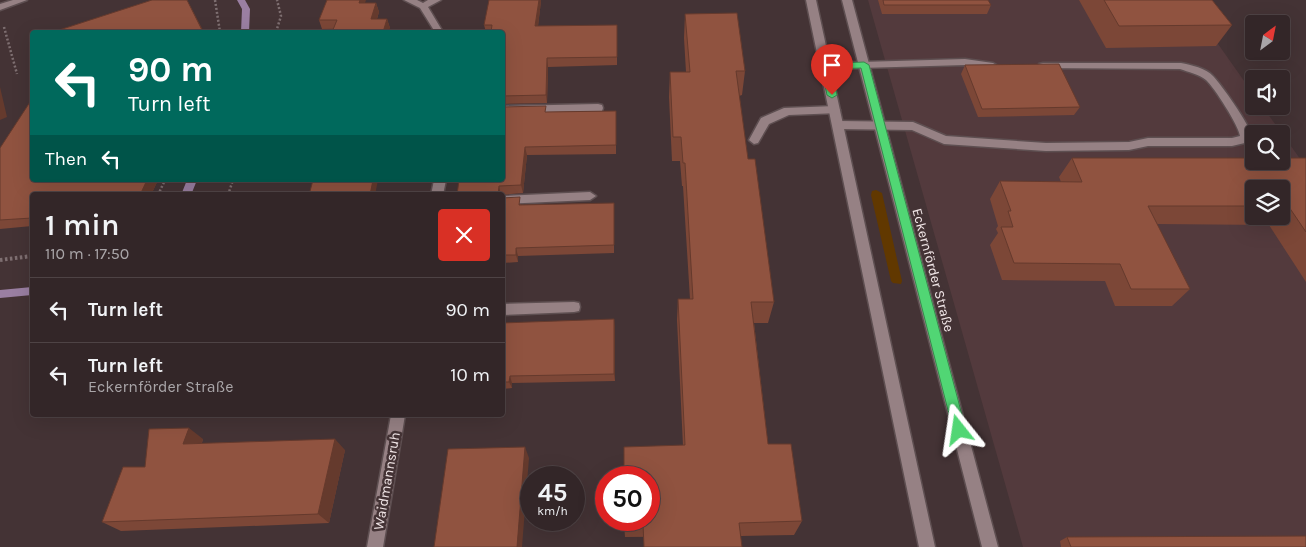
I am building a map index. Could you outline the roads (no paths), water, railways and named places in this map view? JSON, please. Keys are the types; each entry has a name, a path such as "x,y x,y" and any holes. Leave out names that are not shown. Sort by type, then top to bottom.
{"main road":[{"path":"0,7 22,0"},
{"path":"409,0 423,6 438,30"},
{"path":"423,6 436,0"},
{"path":"811,0 927,547"},
{"name":"Eckernförder Straße","path":"847,0 990,547"},
{"path":"826,66 965,62 981,66 1001,66"},
{"path":"839,125 914,126 944,140 1046,147 1129,146 1148,142 1240,142 1245,139 1246,135 1243,126 1209,77 1194,70 1181,66 1031,66"},
{"path":"505,110 598,108"},
{"path":"754,140 765,120 788,111 835,110"},
{"path":"505,200 590,196"},
{"path":"505,310 574,307"},
{"name":"Waidmannsruh","path":"375,547 398,417"}],"waterway":[{"path":"241,0 246,9 245,30"},
{"path":"187,192 191,182"},
{"path":"0,294 30,291"}]}
